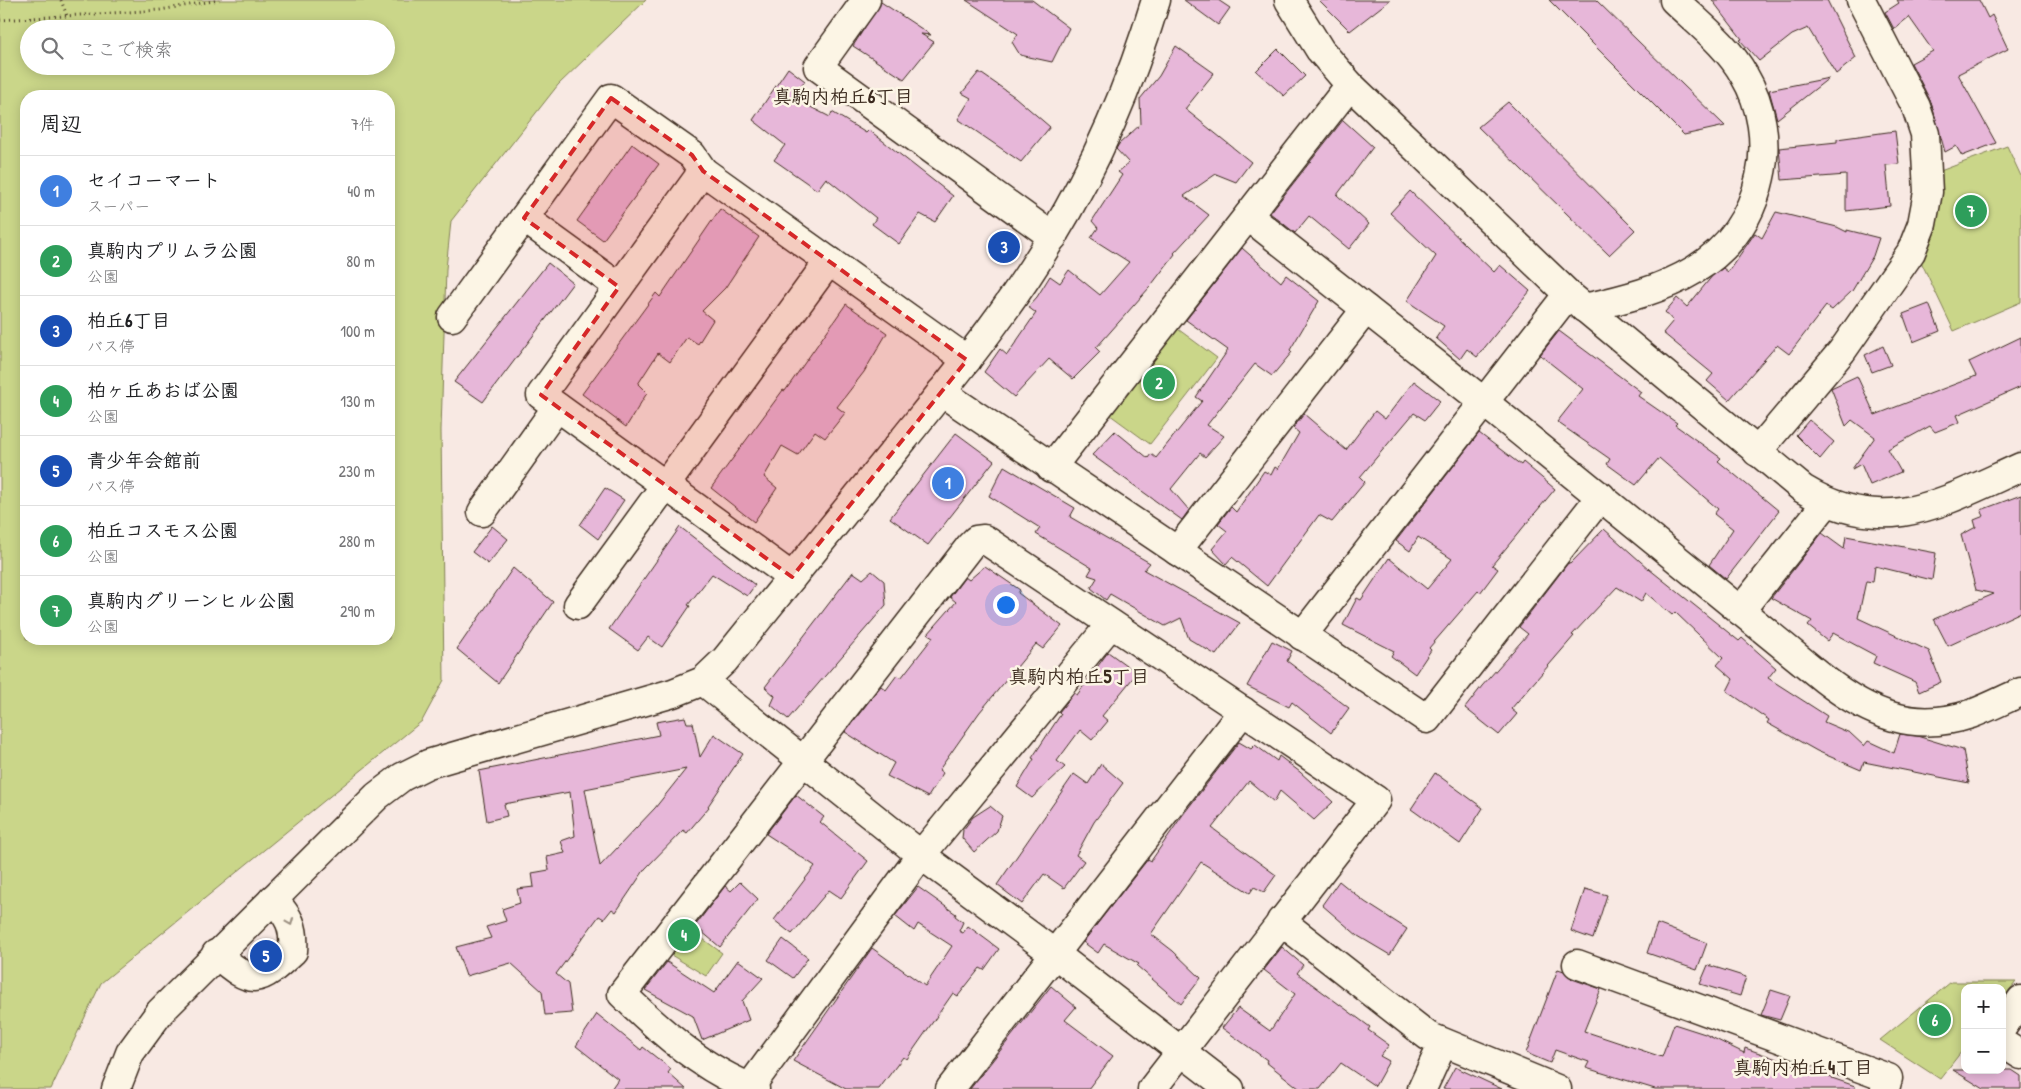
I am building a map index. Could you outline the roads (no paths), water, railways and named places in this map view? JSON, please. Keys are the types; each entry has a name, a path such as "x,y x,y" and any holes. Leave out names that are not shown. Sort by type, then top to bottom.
{"street":[{"path":"866,0 818,67 1053,237"},
{"path":"116,1089 130,1053 144,1031 216,954 377,796 402,777 428,764 673,693 703,681 725,660 1007,308 1053,237 1078,192 1114,117 1144,39 1156,0"},
{"path":"1289,0 1320,50 1350,85 1576,301 1803,489 1827,502 1862,512 1900,514 1948,500 2021,467"},
{"path":"1302,636 1484,402 1576,301 1634,297 1663,287 1700,267 1718,253 1748,215 1757,194 1764,145 1762,122 1754,97 1744,74 1730,55 1674,0"},
{"path":"1757,452 1842,351 1911,252 1922,224 1928,192 1925,134 1916,107 1861,0"},
{"path":"1051,468 1350,85"},
{"path":"452,317 612,98 692,155 703,171 967,360"},
{"path":"703,171 541,395 792,577"},
{"path":"1248,216 1484,402 1841,693 1859,705 1879,714 1902,719 1948,720 1972,714 2021,692"},
{"path":"524,218 619,287"},
{"path":"578,604 666,486 828,261"},
{"path":"1177,551 1366,309"},
{"path":"941,392 1051,468 1427,718 1601,496"},
{"path":"482,512 557,407"},
{"path":"1740,611 1827,502"},
{"path":"1111,624 921,855 753,1088 734,1080 663,1034 622,994 976,540 984,539 1376,800 1152,1089"},
{"path":"703,681 804,759 921,855 1055,954 1230,1089"},
{"path":"950,1089 1243,711"},
{"path":"216,954 234,970 254,978 267,975 292,951 294,934 288,915 273,899"},
{"path":"1281,921 1428,1036 1557,1089"},
{"path":"1577,964 1888,1078 1885,1089"},
{"path":"2006,1022 2021,1000"},
{"path":"1422,1089 1443,1043"},
{"path":"2006,1046 2021,1055"}],"place":[{"name":"真駒内グリーンヒル公園","path":"1971,211"},
{"name":"柏丘6丁目","path":"1004,247"},
{"name":"真駒内プリムラ公園","path":"1159,383"},
{"name":"セイコーマート","path":"948,483"},
{"name":"柏ヶ丘あおば公園","path":"684,935"},
{"name":"青少年会館前","path":"266,956"},
{"name":"柏丘コスモス公園","path":"1935,1020"}],"district":[{"name":"真駒内柏丘6丁目","path":"843,96"},
{"name":"真駒内柏丘5丁目","path":"1079,676"},
{"name":"真駒内柏丘4丁目","path":"1803,1067"}]}
